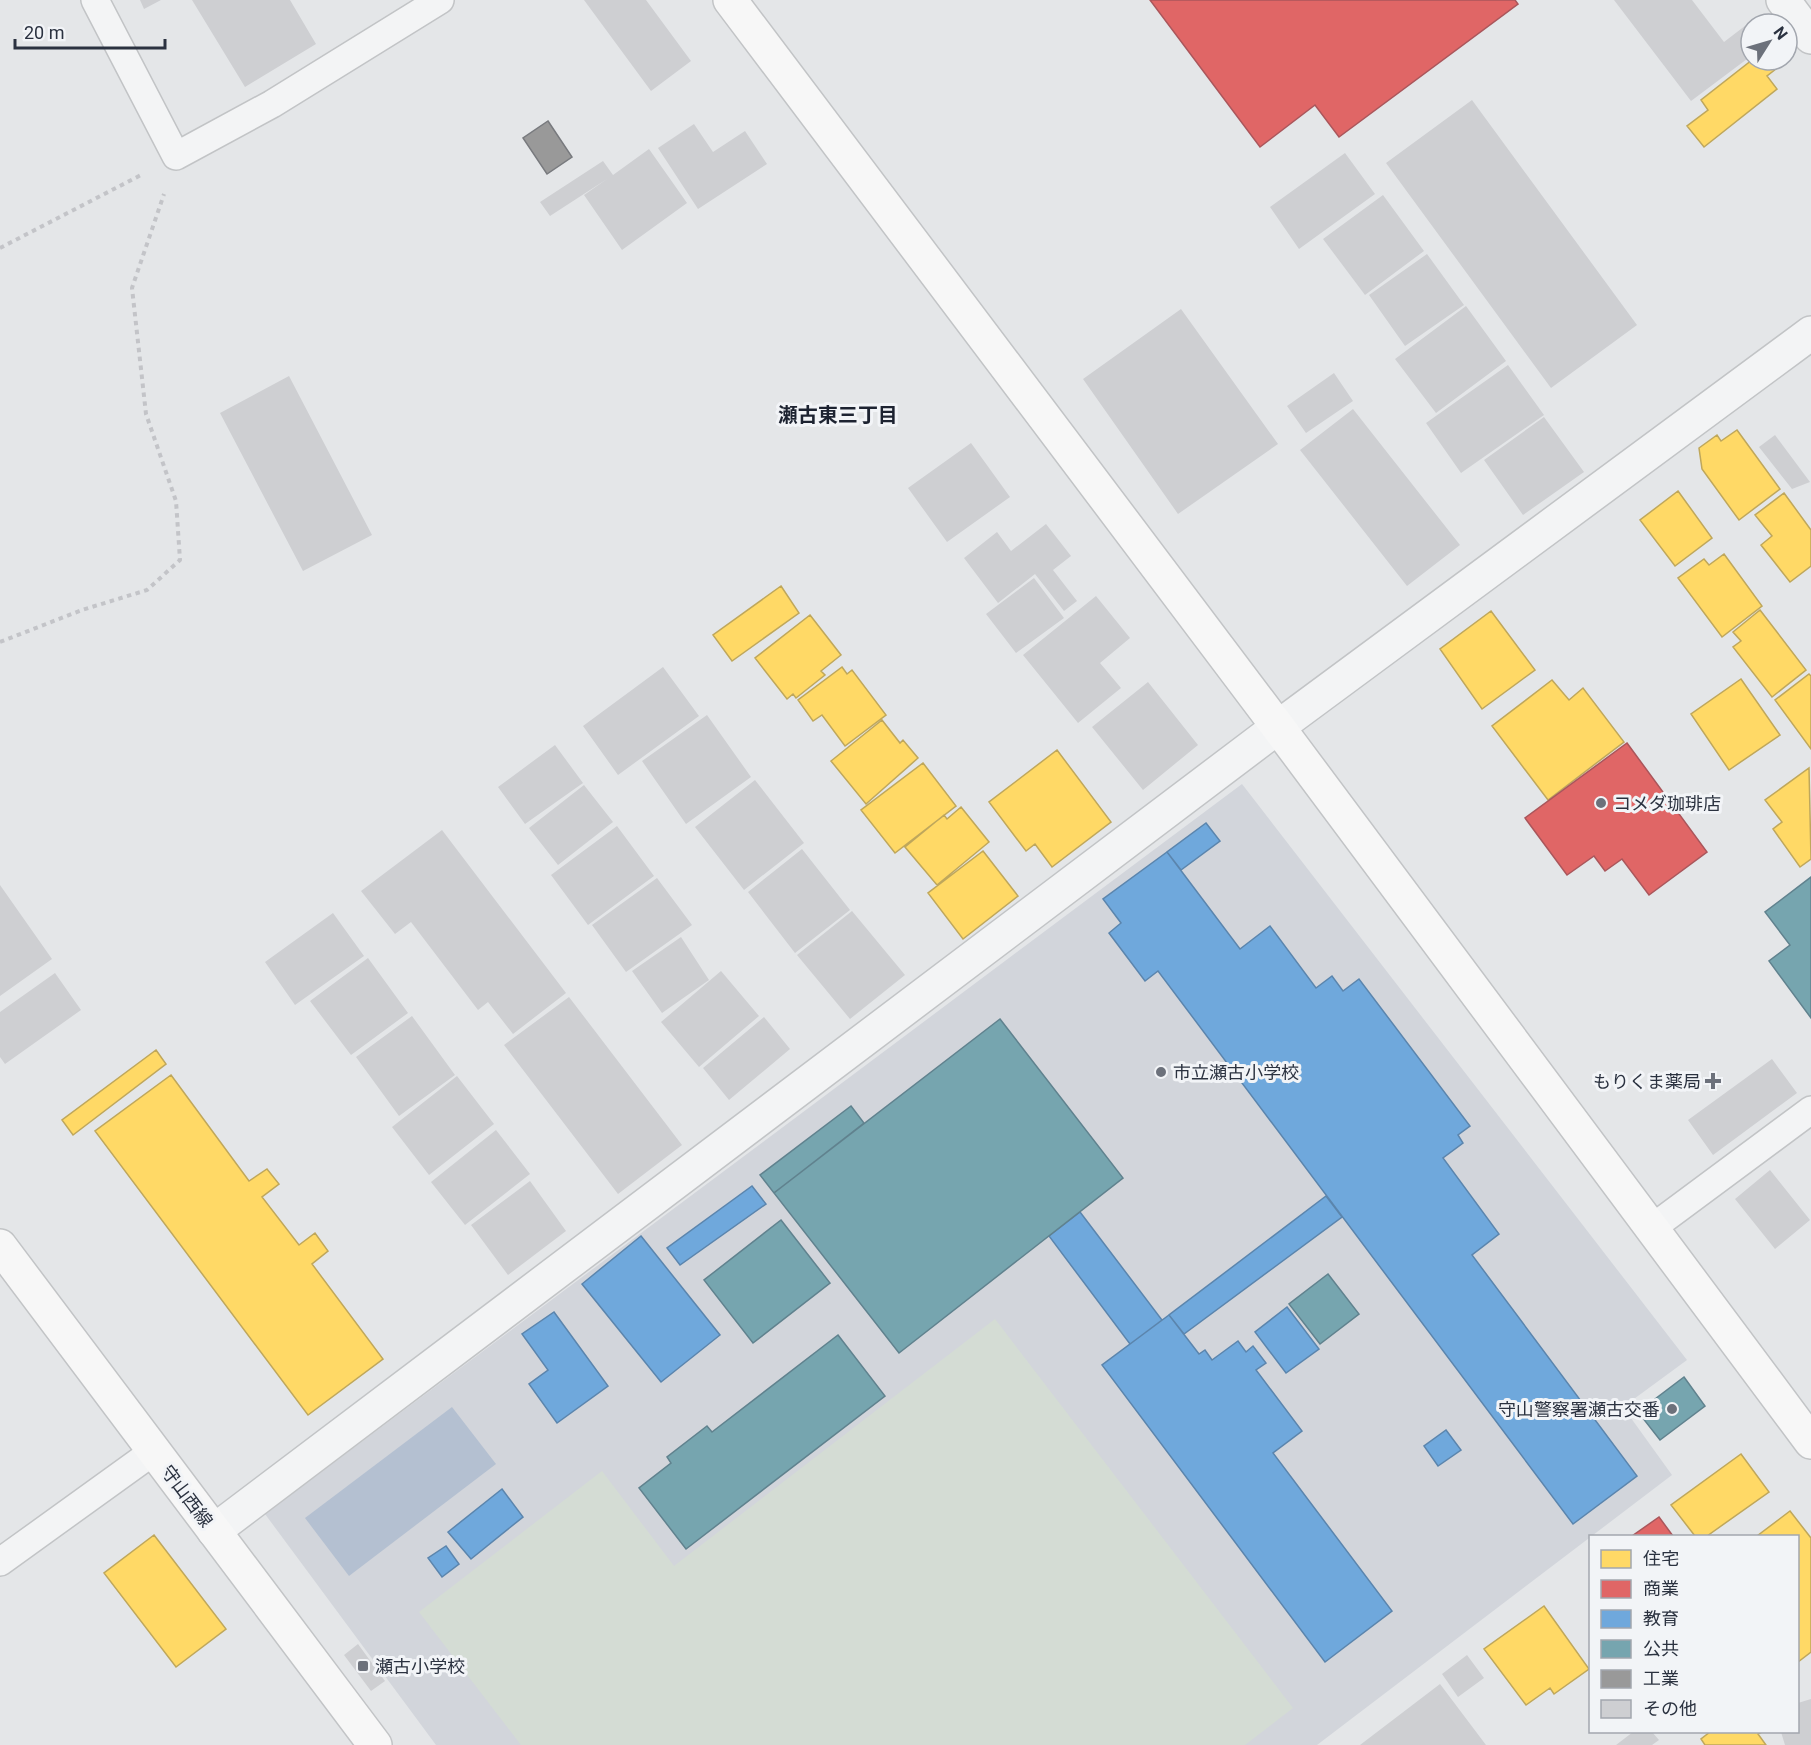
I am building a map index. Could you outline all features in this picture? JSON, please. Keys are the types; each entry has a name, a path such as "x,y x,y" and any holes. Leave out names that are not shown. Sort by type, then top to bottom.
{"street":[{"path":"730,0 1278,727 1811,1442"},
{"path":"1783,0 1811,37"},
{"path":"214,1531 1278,727 1811,333"},
{"name":"守山西線","path":"0,1246 375,1745"}],"lane":[{"path":"95,0 176,156 273,104 440,0"},
{"path":"1652,1228 1811,1110"},
{"path":"0,1562 154,1451"}],"path":[{"path":"0,248 176,156"},
{"path":"0,642 82,610 147,590 180,560 176,501 146,414 132,288 176,156"}],"shaded area":[{"name":"市立瀬古小学校","path":"1242,784 1687,1360 1623,1407 1672,1475 1593,1535 1589,1535 1589,1538 1317,1745 436,1745 265,1514"},
{"path":"995,1319 1293,1708 1245,1745 521,1745 419,1612 602,1471 674,1566"}],"water":[{"path":"452,1407 496,1464 349,1576 305,1518"}],"building: 住宅":[{"path":"1739,70 1739,72 1772,72 1767,76 1777,89 1704,147 1687,126 1708,110 1701,100"},
{"path":"1737,430 1780,489 1739,520 1702,469 1699,448 1717,435 1721,441"},
{"path":"1678,491 1712,538 1675,566 1640,520"},
{"path":"1784,493 1811,530 1811,566 1790,582 1761,545 1772,536 1755,515"},
{"path":"1724,554 1762,606 1722,637 1678,578 1704,559 1709,565"},
{"path":"781,586 799,613 732,661 713,635"},
{"path":"1760,610 1806,670 1772,697 1733,647 1741,641 1733,632"},
{"path":"1491,611 1535,670 1482,709 1440,649"},
{"path":"810,615 841,655 821,671 825,675 796,698 793,694 787,699 755,658"},
{"path":"842,667 847,674 852,670 886,715 845,746 822,715 813,721 798,700"},
{"path":"1809,674 1811,676 1811,749 1775,700"},
{"path":"1741,679 1780,735 1729,770 1691,714"},
{"path":"1552,680 1569,700 1583,688 1624,742 1548,800 1492,726"},
{"path":"882,720 900,743 903,740 918,758 866,804 831,761"},
{"path":"1057,750 1111,822 1052,867 1035,844 1026,851 989,802"},
{"path":"923,763 956,806 895,853 861,810"},
{"path":"1809,768 1811,859 1800,867 1773,829 1782,822 1765,800"},
{"path":"961,807 989,842 937,885 905,847 944,815 947,819"},
{"path":"983,851 1018,896 963,939 928,893"},
{"path":"156,1050 166,1064 73,1135 62,1120"},
{"path":"171,1075 249,1181 267,1169 279,1184 262,1197 299,1245 315,1233 328,1251 312,1264 383,1359 308,1415 95,1131"},
{"path":"1741,1454 1769,1492 1708,1535 1694,1535 1671,1505"},
{"path":"1790,1511 1811,1538 1811,1652 1799,1661 1799,1535 1758,1535"},
{"path":"154,1535 226,1629 176,1667 104,1573"},
{"path":"1544,1606 1589,1669 1554,1694 1550,1688 1526,1705 1484,1649"},
{"path":"1709,1733 1760,1733 1758,1734 1766,1745 1705,1745 1701,1739"}],"building: 商業":[{"path":"1150,0 1515,0 1518,4 1339,137 1315,105 1260,147"},
{"path":"1627,743 1707,852 1649,895 1622,859 1605,871 1594,856 1567,875 1525,818"},
{"path":"1659,1517 1672,1535 1633,1535"}],"building: 教育":[{"path":"1206,823 1220,841 1181,870 1167,852"},
{"path":"1167,852 1240,949 1270,926 1316,988 1332,976 1343,991 1359,979 1470,1126 1458,1135 1463,1143 1443,1158 1499,1234 1472,1255 1637,1476 1573,1524 1158,971 1145,981 1109,933 1121,923 1103,899"},
{"path":"752,1186 766,1204 680,1265 667,1248"},
{"path":"1326,1196 1342,1217 1184,1334 1169,1315"},
{"path":"1080,1212 1162,1320 1130,1344 1049,1236"},
{"path":"641,1236 720,1335 661,1382 582,1284"},
{"path":"1287,1307 1319,1349 1286,1373 1255,1332"},
{"path":"554,1312 608,1386 557,1423 529,1384 548,1370 522,1334"},
{"path":"1169,1315 1199,1354 1205,1350 1212,1360 1238,1341 1246,1352 1253,1346 1266,1363 1256,1370 1302,1431 1273,1453 1392,1611 1325,1662 1102,1365"},
{"path":"1446,1430 1461,1450 1438,1466 1424,1446"},
{"path":"502,1489 523,1517 471,1559 448,1532"},
{"path":"446,1546 459,1564 442,1577 428,1558"}],"building: 公共":[{"path":"1811,877 1811,1018 1769,961 1790,945 1765,912"},
{"path":"1000,1019 1123,1178 899,1353 774,1193"},
{"path":"851,1106 864,1123 774,1193 760,1175"},
{"path":"781,1220 830,1283 753,1343 704,1280"},
{"path":"1328,1274 1359,1314 1320,1344 1289,1304"},
{"path":"838,1335 885,1396 686,1549 639,1488 671,1463 667,1457 707,1426 712,1432"},
{"name":"守山警察署瀬古交番","path":"1684,1377 1705,1406 1660,1440 1638,1412"}],"building: 工業":[{"path":"548,121 572,157 547,174 523,138"}],"building: その他":[{"path":"140,0 161,0 144,9"},
{"path":"192,0 290,0 316,44 245,87"},
{"path":"584,0 646,0 691,61 651,91"},
{"path":"1614,0 1692,0 1724,42 1739,30 1739,65 1691,101"},
{"path":"1472,100 1637,325 1551,388 1386,163"},
{"path":"694,124 713,152 745,131 767,164 698,209 658,148"},
{"path":"649,149 687,203 622,250 584,195 607,179 550,216 540,202 603,161 613,175"},
{"path":"1345,153 1375,194 1299,249 1270,207"},
{"path":"1383,195 1424,251 1365,295 1323,239"},
{"path":"1427,254 1464,305 1405,346 1369,295"},
{"path":"1466,306 1506,361 1436,413 1395,359"},
{"path":"1181,309 1278,444 1178,514 1083,379"},
{"path":"1508,365 1544,415 1461,473 1426,423"},
{"path":"1334,373 1353,401 1306,433 1287,406"},
{"path":"289,376 372,535 303,571 220,413"},
{"path":"1353,409 1460,545 1407,586 1300,450"},
{"path":"1544,417 1584,472 1523,515 1484,460"},
{"path":"1775,435 1810,482 1792,489 1759,447"},
{"path":"971,443 1010,497 947,542 908,488"},
{"path":"1046,524 1071,556 1053,570 1077,601 1064,611 1035,574 998,603 964,558 997,532 1011,551"},
{"path":"1034,578 1064,618 1016,653 986,614"},
{"path":"1096,596 1130,638 1100,663 1121,688 1078,723 1023,655"},
{"path":"663,667 699,716 618,775 583,726"},
{"path":"1148,682 1198,745 1143,790 1092,727"},
{"path":"707,715 751,777 686,824 642,761"},
{"path":"555,745 583,783 525,824 498,787"},
{"path":"755,780 804,843 744,890 695,827"},
{"path":"584,785 613,822 558,865 529,828"},
{"path":"617,826 654,876 588,925 551,875"},
{"path":"442,830 566,993 513,1034 488,1002 478,1010 411,922 395,934 361,891"},
{"path":"802,849 850,910 795,953 748,892"},
{"path":"657,878 692,925 626,972 592,925"},
{"path":"0,885 52,959 0,996"},
{"path":"852,911 905,975 850,1019 797,955"},
{"path":"333,913 364,956 295,1005 265,962"},
{"path":"681,937 709,980 662,1013 632,971"},
{"path":"368,958 408,1013 351,1055 310,1001"},
{"path":"721,971 759,1016 699,1067 661,1022"},
{"path":"55,973 81,1010 5,1064 0,1057 0,1012"},
{"path":"569,997 682,1145 618,1194 504,1045"},
{"path":"412,1016 455,1075 399,1116 356,1057"},
{"path":"764,1017 790,1049 729,1100 703,1068"},
{"path":"1772,1059 1797,1093 1713,1155 1688,1120"},
{"path":"457,1076 494,1124 429,1175 392,1127"},
{"path":"496,1130 530,1174 465,1225 431,1182"},
{"path":"1770,1170 1810,1220 1775,1249 1735,1199"},
{"path":"530,1181 566,1231 508,1275 471,1225"},
{"path":"358,1644 385,1681 371,1691 344,1655"},
{"path":"1467,1655 1484,1678 1458,1697 1442,1674"},
{"path":"1440,1684 1486,1745 1360,1745"},
{"path":"1811,1699 1811,1745 1785,1745 1781,1733 1799,1733 1799,1703"},
{"path":"1632,1733 1653,1733 1659,1740 1652,1745 1616,1745"}],"place":[{"name":"コメダ珈琲店","path":"1601,803"},
{"name":"市立瀬古小学校","path":"1161,1072"},
{"name":"もりくま薬局","path":"1713,1081"},
{"name":"守山警察署瀬古交番","path":"1672,1409"},
{"name":"瀬古小学校","path":"363,1666"}],"district":[{"name":"瀬古東三丁目","path":"838,415"}]}
